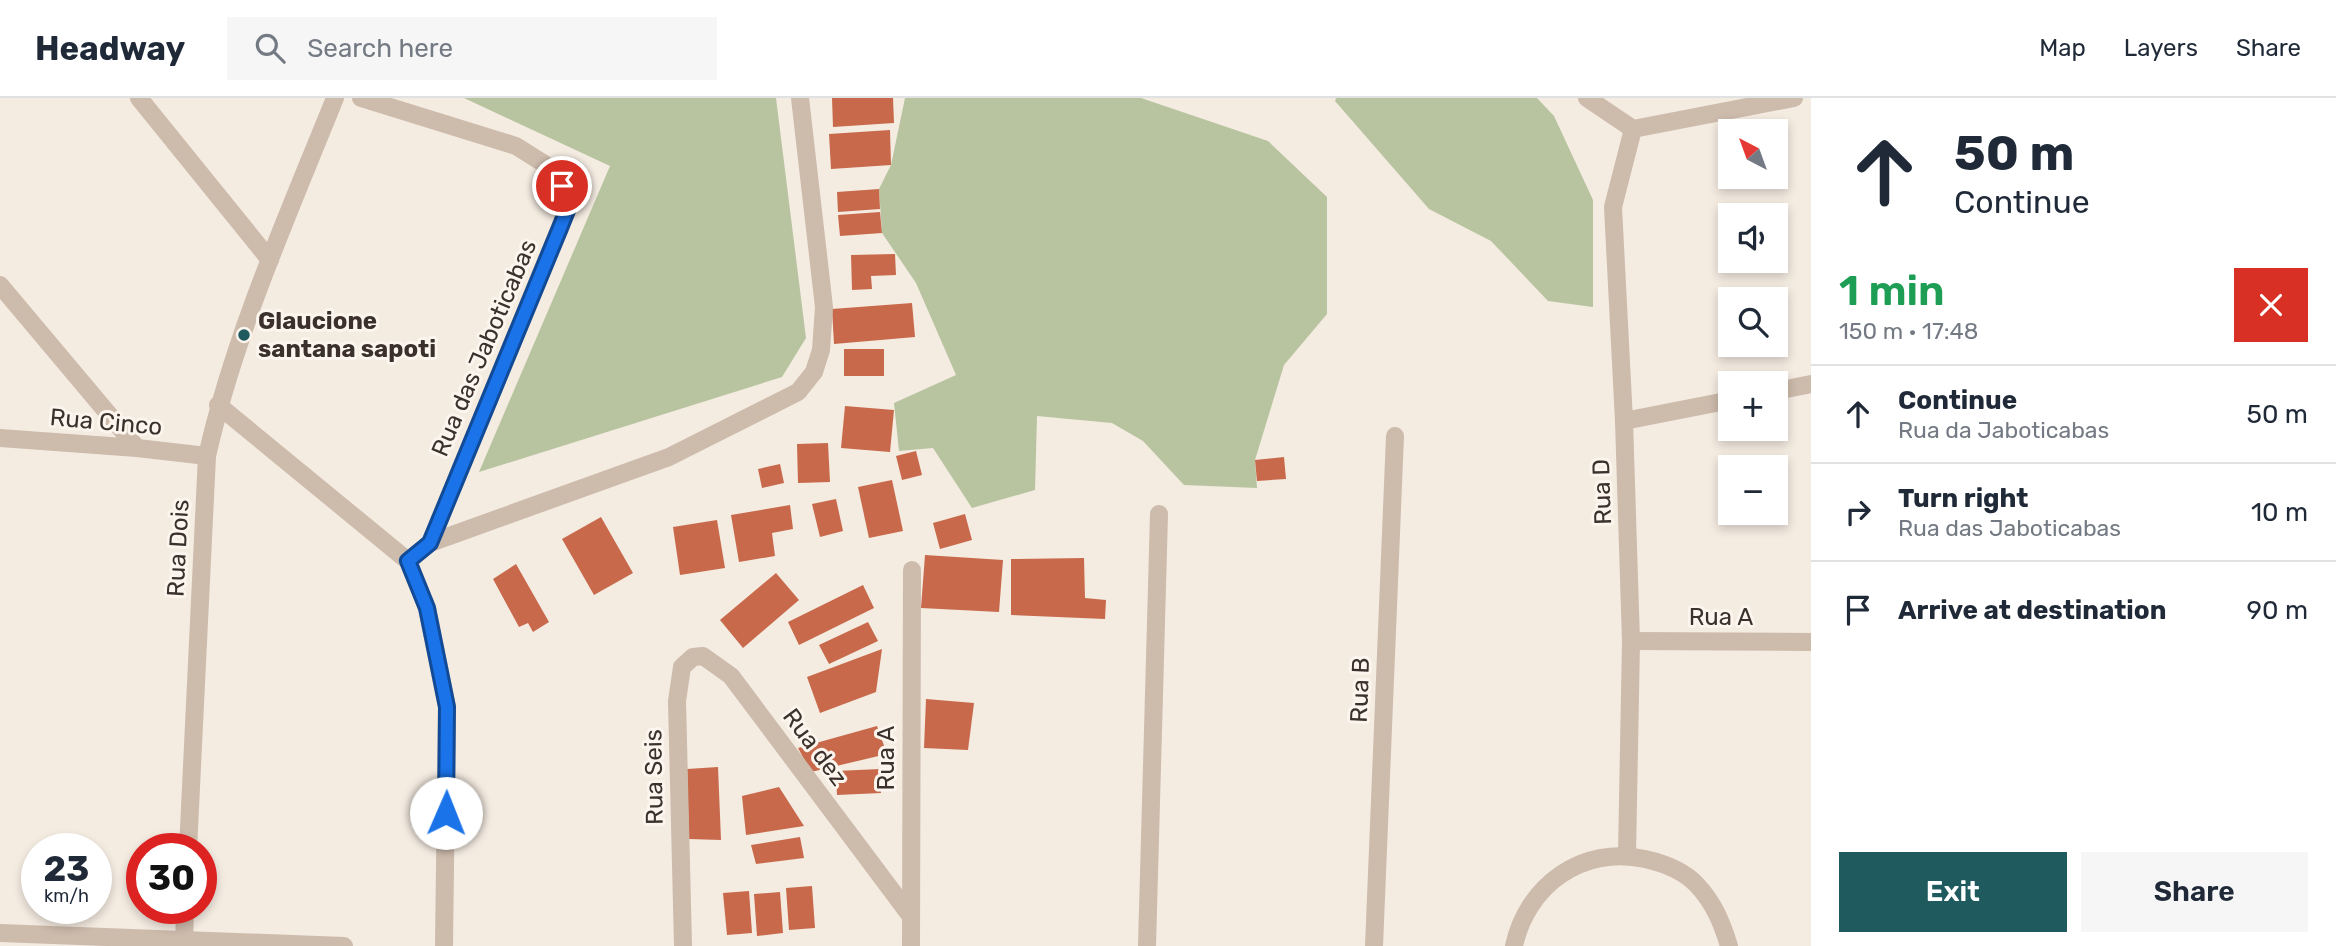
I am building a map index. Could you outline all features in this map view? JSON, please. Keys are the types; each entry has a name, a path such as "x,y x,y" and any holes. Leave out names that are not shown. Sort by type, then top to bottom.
{"street":[{"path":"139,98 270,260"},
{"name":"Rua Dois","path":"189,833 207,456 218,405 270,260 335,98"},
{"name":"Rua das Jaboticabas","path":"361,98 516,146 554,170 570,203 430,543"},
{"name":"Rua das Jaboticabas","path":"408,561 430,543 669,457 798,392 814,372 821,350 824,306 800,98"},
{"path":"1587,98 1633,129 1794,98"},
{"name":"Rua D","path":"1627,855 1631,641 1624,421 1613,207 1633,129"},
{"path":"0,285 137,448"},
{"path":"1788,389 1811,384"},
{"path":"1624,421 1718,403"},
{"path":"218,405 408,561 427,608 447,707 444,946"},
{"name":"Rua B","path":"1374,946 1395,436"},
{"name":"Rua Cinco","path":"0,438 207,456"},
{"path":"1147,946 1158,514"},
{"name":"Rua A","path":"911,946 912,570"},
{"name":"Rua A","path":"1631,641 1811,642"},
{"name":"Rua Seis","path":"683,946 677,701 679,678 682,667 693,657 702,656 731,676"},
{"name":"Rua dez","path":"731,676 910,915"},
{"path":"1514,946 1519,926 1536,896 1562,873 1593,859 1627,855 1664,863 1696,884 1718,914 1729,946"},
{"path":"184,943 185,924"},
{"path":"0,933 184,943 344,946"}],"green space":[{"path":"464,98 776,98 806,338 782,377 479,472 610,166"},
{"path":"905,98 1141,98 1268,141 1327,197 1327,314 1284,365 1255,460 1257,488 1184,485 1143,441 1112,423 1037,416 1035,490 972,508 933,448 899,451 894,403 956,375 916,283 882,233 879,189 891,165"},
{"path":"1336,98 1537,98 1554,116 1593,200 1593,307 1548,301 1491,241 1429,209 1335,101"}],"building":[{"path":"832,98 893,98 894,123 833,127"},
{"path":"890,130 891,165 831,169 829,134"},
{"path":"879,189 880,209 838,212 837,192"},
{"path":"880,212 882,233 840,236 838,215"},
{"path":"895,254 896,275 871,276 872,289 852,290 851,255"},
{"path":"912,303 915,337 834,344 832,309"},
{"path":"844,349 884,349 884,376 844,376"},
{"path":"845,406 894,410 890,452 841,448"},
{"path":"828,443 830,482 798,483 797,444"},
{"path":"916,451 922,475 902,480 896,456"},
{"path":"1284,457 1286,479 1257,481 1255,460"},
{"path":"780,464 784,483 762,488 758,469"},
{"path":"892,480 903,531 869,538 858,487"},
{"path":"836,499 843,531 820,537 812,504"},
{"path":"790,505 793,529 772,533 775,556 739,562 731,515"},
{"path":"965,514 972,540 940,549 933,523"},
{"path":"601,517 633,573 594,595 562,539"},
{"path":"717,520 725,568 680,575 673,527"},
{"path":"925,555 1003,560 999,612 921,608"},
{"path":"1084,558 1085,598 1106,600 1105,619 1011,615 1011,559"},
{"path":"516,564 549,622 533,632 528,623 519,627 493,579"},
{"path":"776,573 799,600 743,648 720,620"},
{"path":"863,585 874,608 799,645 788,622"},
{"path":"868,622 878,641 829,664 819,645"},
{"path":"882,649 876,692 820,713 807,677"},
{"path":"926,699 974,703 968,750 924,748"},
{"path":"877,726 887,754 811,772 798,748"},
{"path":"718,767 721,840 689,839 687,769"},
{"path":"880,769 881,793 837,795 836,771"},
{"path":"779,787 804,826 746,835 742,796"},
{"path":"800,837 804,858 756,864 751,845"},
{"path":"812,886 815,928 789,930 786,888"},
{"path":"749,891 752,933 727,935 723,893"},
{"path":"780,892 783,933 757,936 754,894"}],"place":[{"name":"Glaucione santana sapoti","path":"244,335"}],"route":[{"path":"446,813 447,707 427,608 408,561 430,543 560,228 570,203 562,186"}]}
